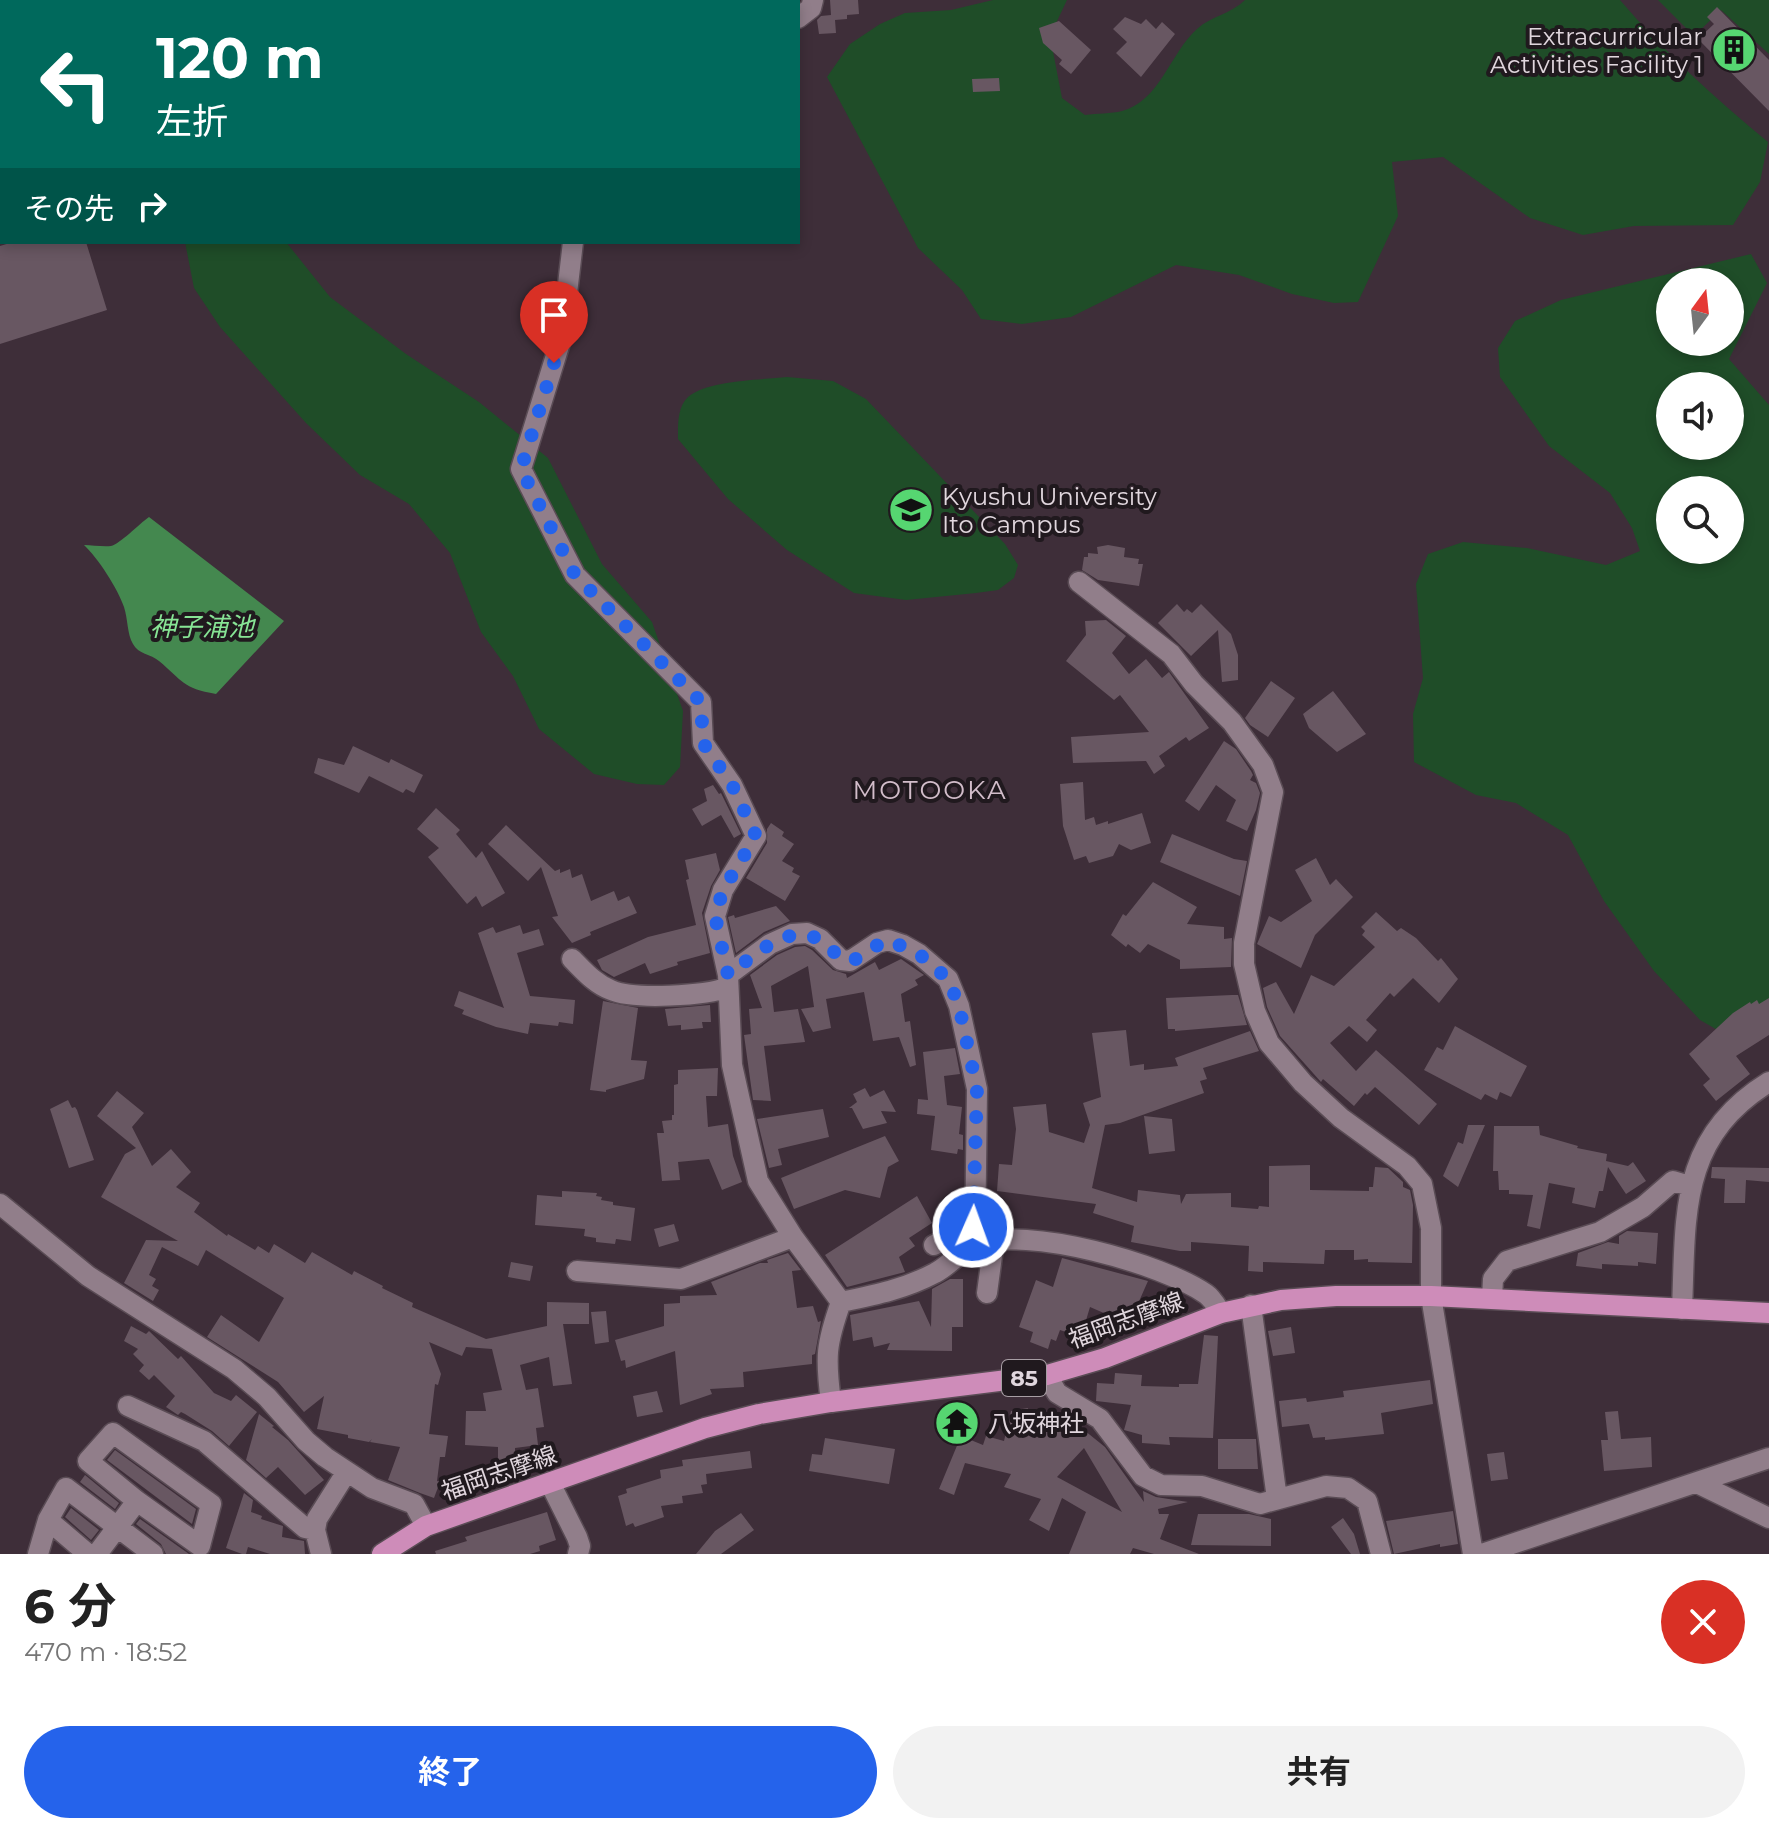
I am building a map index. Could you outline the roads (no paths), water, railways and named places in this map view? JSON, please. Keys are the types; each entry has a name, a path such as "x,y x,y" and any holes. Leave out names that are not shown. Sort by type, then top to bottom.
{"main road":[{"name":"福岡志摩線","path":"382,1554 426,1526 705,1428 759,1414 831,1402 1047,1375 1105,1358 1221,1313 1251,1305 1336,1296 1431,1296 1769,1313"}],"street":[{"path":"800,16 811,8 813,0"},
{"path":"573,244 562,336 521,469 575,575 701,702 703,743 732,785 756,836 723,890 715,916 728,981 732,1065 758,1181 793,1237 841,1302"},
{"path":"1079,582 1171,654 1194,684 1232,722 1263,765 1273,792 1244,943 1244,964 1255,1011 1269,1043 1303,1083 1341,1118 1407,1166 1422,1184 1431,1228 1431,1296 1473,1554"},
{"path":"572,959 592,979 622,994 714,993 770,944 792,934 807,933 820,939 841,960 850,961 877,943 888,940 919,954 948,979 959,1006 977,1089 981,1238 987,1293"},
{"path":"1682,1309 1684,1225 1690,1186 1699,1161 1733,1111 1769,1082"},
{"path":"1492,1298 1493,1279 1507,1261 1600,1232 1643,1207 1673,1181 1690,1186"},
{"path":"0,1204 88,1276 234,1369 267,1397 306,1441 346,1473 372,1488 414,1504 426,1526"},
{"path":"577,1271 681,1279 793,1237"},
{"path":"841,1302 893,1292 937,1272 981,1238"},
{"path":"934,1245 981,1238 1045,1240 1163,1273 1208,1295 1221,1313"},
{"path":"831,1402 827,1369 828,1340 841,1302"},
{"path":"1251,1305 1277,1499"},
{"path":"1047,1375 1057,1393 1100,1419 1143,1476 1161,1485 1202,1486 1260,1504 1326,1486 1348,1488 1367,1501 1381,1554"},
{"path":"128,1406 204,1441 305,1528 315,1530"},
{"path":"38,1554 48,1520 66,1488 88,1461 113,1433 211,1504 199,1550 88,1461"},
{"path":"1482,1554 1769,1458"},
{"path":"321,1554 315,1530 317,1519 346,1473"},
{"path":"550,1483 577,1537 580,1546 578,1554"},
{"path":"1697,1483 1769,1518"},
{"path":"66,1488 153,1554"},
{"path":"48,1520 97,1553 137,1501"}],"water":[{"name":"神子浦池","path":"149,517 284,621 216,694 189,686 156,659 135,647 117,592 84,545 115,544"}],"place":[{"name":"Extracurricular Activities Facility 1","path":"1734,50"},
{"name":"Kyushu University Ito Campus","path":"911,510"},
{"name":"八坂神社","path":"957,1423"}],"district":[{"name":"MOTOOKA","path":"930,790"}]}
